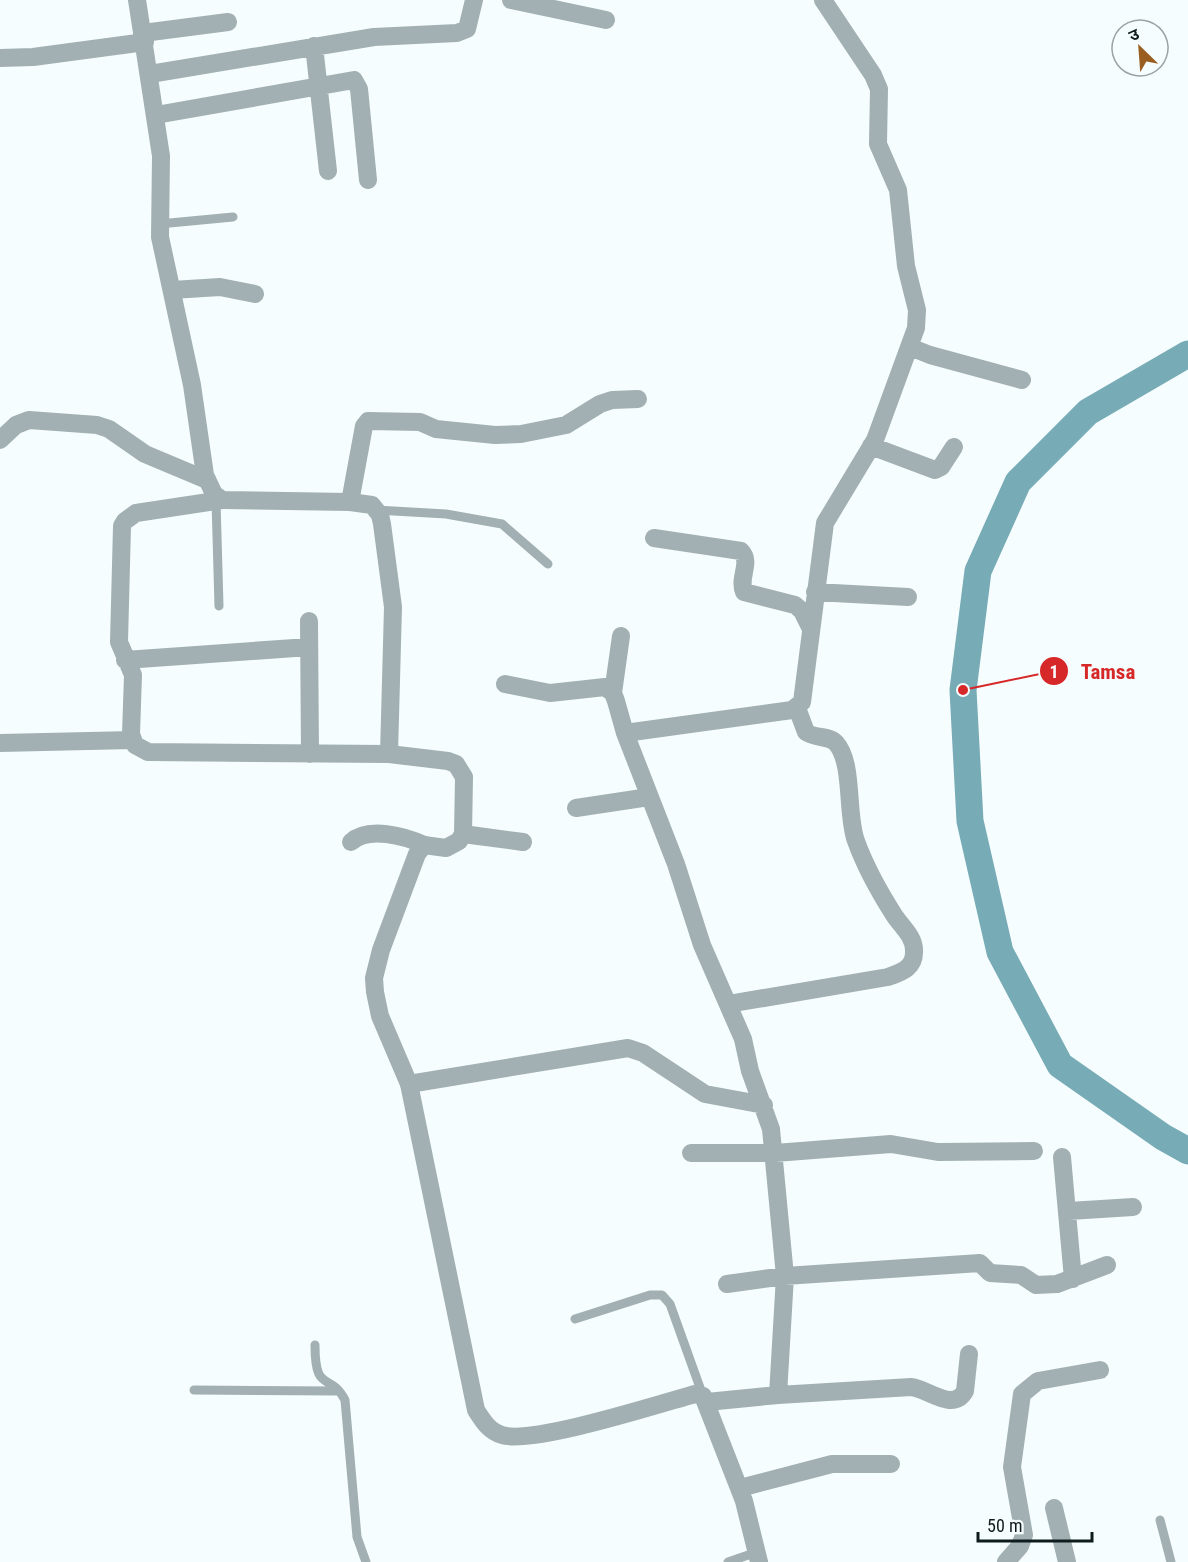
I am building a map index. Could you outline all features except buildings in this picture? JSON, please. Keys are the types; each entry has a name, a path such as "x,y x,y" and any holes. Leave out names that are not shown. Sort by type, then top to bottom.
{"street":[{"path":"137,0 156,115 162,197 159,224 192,385 207,480 219,501"},
{"path":"150,74 374,37 463,31 470,24 474,0"},
{"path":"511,0 606,20"},
{"path":"728,1004 888,977 908,969 914,951 909,935 889,907 854,835 845,771 838,746 832,740 806,732 797,708 804,695 814,592 827,517 881,427 916,328 917,310 906,266 898,190 878,144 879,89 873,75 823,0"},
{"path":"0,58 33,57 228,22"},
{"path":"314,46 316,85 328,171"},
{"path":"156,115 351,80 358,85 368,180"},
{"path":"172,290 220,287 255,294"},
{"path":"910,347 930,355 1022,380"},
{"path":"350,502 364,426 368,421 420,422 436,429 495,435 521,434 566,425 600,404 612,400 638,399"},
{"path":"0,440 16,425 29,420 98,425 109,429 145,454 207,480"},
{"path":"871,446 935,470 941,468 954,447"},
{"path":"351,842 358,836 395,835 424,845 446,848 459,841 463,834 464,777 456,764 389,754 148,752 140,750 133,740 134,682 119,642 121,533 125,521 143,512 219,501 350,502 367,503 376,510 382,524 393,607 389,754"},
{"path":"654,538 741,551 746,560 741,584 744,592 795,606 802,611 810,627"},
{"path":"814,592 908,597"},
{"path":"309,621 310,754"},
{"path":"621,636 613,693 625,733 676,864 702,945 743,1038 750,1071 764,1105 775,1153 785,1276 778,1395"},
{"path":"125,660 309,647"},
{"path":"505,684 550,693 605,687 613,693"},
{"path":"625,733 797,708"},
{"path":"0,743 133,740"},
{"path":"576,808 649,797"},
{"path":"463,834 524,842"},
{"path":"424,845 413,862 374,978 376,1004 409,1084 473,1396 483,1422 502,1435 532,1437 695,1394 705,1399 911,1387 925,1390 941,1400 956,1398 964,1391 969,1354"},
{"path":"409,1084 628,1048 643,1053 705,1094 764,1105"},
{"path":"691,1153 775,1153 891,1144 938,1152 1034,1151"},
{"path":"1062,1157 1069,1211 1073,1279"},
{"path":"1069,1211 1133,1207"},
{"path":"727,1284 785,1276 980,1263 987,1272 1021,1275 1036,1285 1057,1284 1107,1265"},
{"path":"1006,1562 1023,1540 1024,1535 1012,1467 1022,1394 1038,1381 1100,1370"},
{"path":"705,1399 740,1488 758,1557"},
{"path":"740,1488 832,1464 891,1464"},
{"path":"1054,1508 1067,1562"}],"lane":[{"path":"159,224 232,217"},
{"path":"219,501 219,606"},
{"path":"376,510 446,514 502,524 548,564"},
{"path":"575,1319 650,1294 662,1295 670,1304 705,1399"},
{"path":"315,1345 315,1368 318,1376 337,1390 345,1400 357,1537 366,1562"},
{"path":"194,1390 337,1390"},
{"path":"1160,1520 1171,1562"},
{"path":"728,1562 758,1557"}],"waterway":[{"path":"1188,354 1088,412 1018,482 978,571 963,690 970,821 1000,952 1060,1065 1163,1137 1188,1151"}],"place":[{"name":"Tamsa","path":"963,690"}]}
